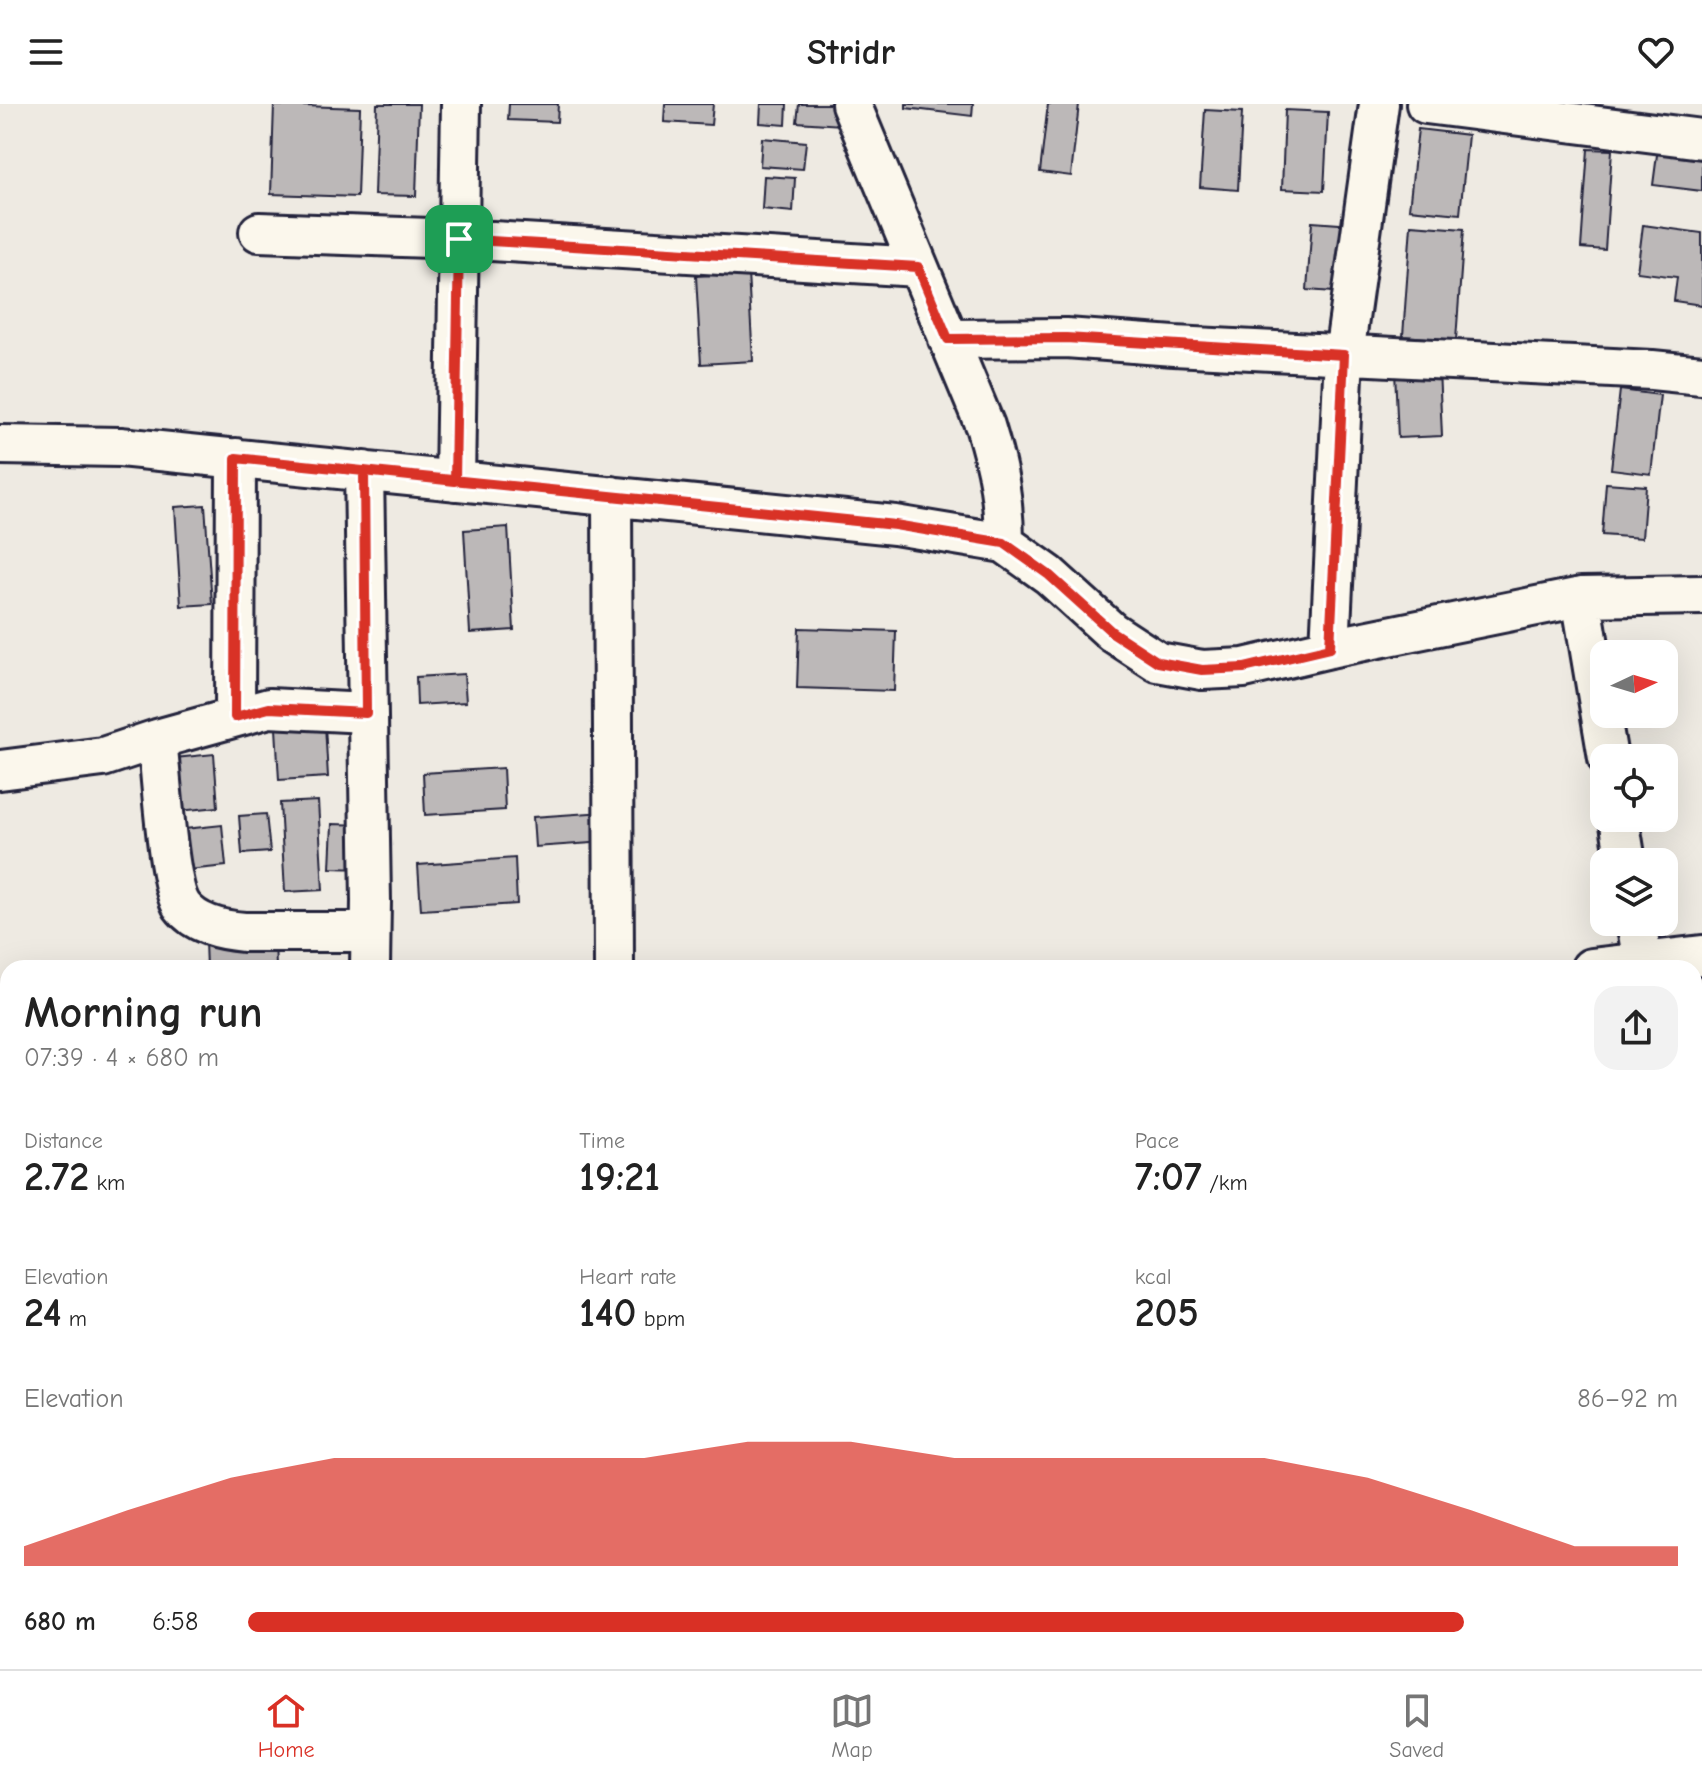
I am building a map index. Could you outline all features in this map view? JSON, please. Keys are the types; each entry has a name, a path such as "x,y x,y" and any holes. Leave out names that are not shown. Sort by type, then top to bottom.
{"street":[{"path":"455,481 461,104"},
{"path":"851,104 985,426 998,466 1004,503 1004,543"},
{"path":"1330,648 1344,355 1379,104"},
{"path":"1426,104 1702,139"},
{"path":"259,232 459,239 918,267"},
{"path":"948,339 1066,338 1702,375"},
{"path":"0,445 120,447 236,458 895,525 1004,543 1049,575 1112,632 1158,662 1202,670 1244,668 1581,597 1702,595"},
{"path":"235,717 236,458"},
{"path":"157,739 173,882 181,905 193,916 224,930 370,950 364,471"},
{"path":"612,496 614,960"},
{"path":"1581,597 1606,744"},
{"path":"0,770 103,757 269,708 366,713"},
{"path":"1639,936 1643,960"},
{"path":"1670,960 1702,955"}],"building":[{"path":"377,104 419,104 416,196 374,195"},
{"path":"509,104 558,104 557,122 508,120"},
{"path":"665,104 713,104 711,125 664,122"},
{"path":"761,104 787,104 786,125 760,123"},
{"path":"799,104 844,104 842,125 797,122"},
{"path":"906,104 973,104 972,116 906,108"},
{"path":"1048,104 1079,104 1071,176 1040,172"},
{"path":"274,105 360,108 357,197 271,194"},
{"path":"1205,110 1242,112 1238,190 1200,187"},
{"path":"1285,110 1328,112 1324,191 1282,189"},
{"path":"1418,129 1468,135 1460,214 1409,209"},
{"path":"762,138 806,142 803,169 760,166"},
{"path":"1658,147 1702,152 1702,191 1653,185"},
{"path":"1588,149 1612,150 1605,250 1581,248"},
{"path":"764,176 795,178 793,212 762,209"},
{"path":"1312,222 1353,225 1348,293 1307,290"},
{"path":"1411,225 1464,229 1456,340 1403,336"},
{"path":"1643,225 1702,233 1702,305 1674,301 1677,277 1637,272"},
{"path":"748,273 753,361 701,364 696,276"},
{"path":"1439,369 1442,436 1398,438 1395,371"},
{"path":"1620,390 1660,395 1651,474 1611,469"},
{"path":"1606,483 1646,486 1642,538 1602,535"},
{"path":"205,505 212,604 181,606 175,507"},
{"path":"508,527 514,630 470,633 464,530"},
{"path":"799,628 896,631 894,691 797,688"},
{"path":"464,674 466,702 417,705 416,677"},
{"path":"325,725 328,777 279,780 276,728"},
{"path":"214,754 218,807 179,811 175,758"},
{"path":"503,768 505,810 425,815 423,773"},
{"path":"318,801 323,890 285,892 280,803"},
{"path":"604,812 606,842 535,847 533,817"},
{"path":"266,814 270,852 242,854 239,816"},
{"path":"332,824 365,825 364,869 330,868"},
{"path":"222,825 226,866 188,870 185,829"},
{"path":"515,858 517,904 421,910 418,865"},
{"path":"275,939 276,960 206,960 205,941"}],"route":[{"path":"459,239 455,481 364,471 366,713 269,708 235,717 236,458 364,471 455,481 895,525 1004,543 1049,575 1112,632 1158,662 1202,670 1244,668 1330,648 1344,355 1066,338 948,339 918,267 459,239"}]}
